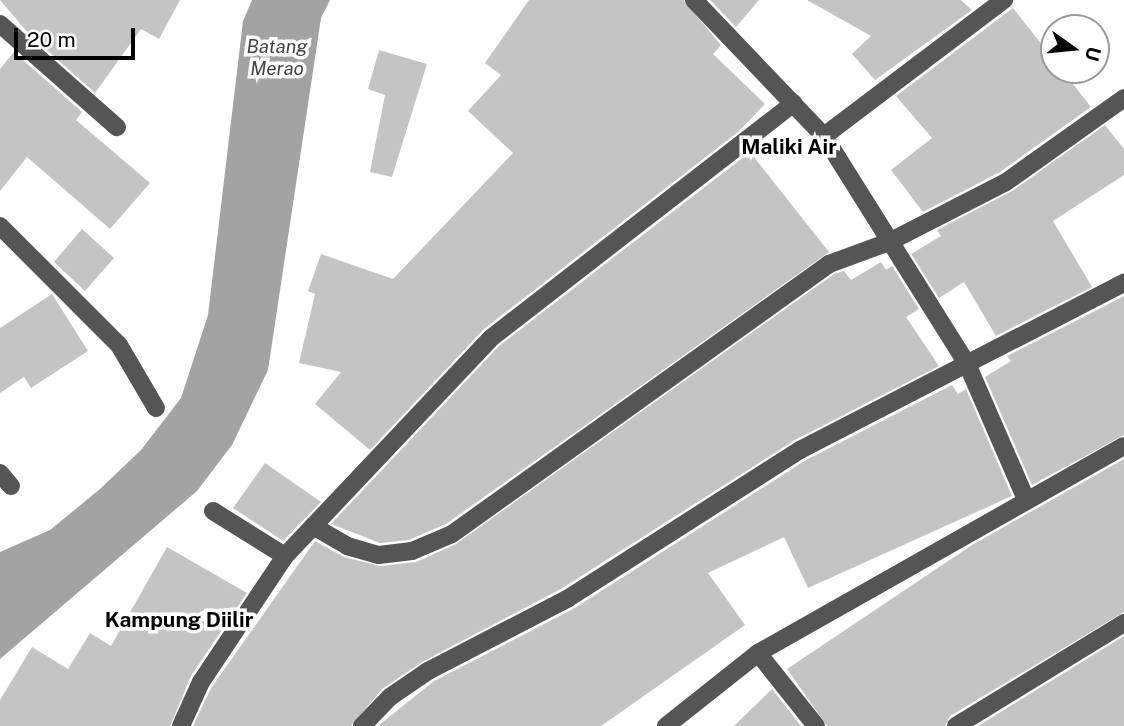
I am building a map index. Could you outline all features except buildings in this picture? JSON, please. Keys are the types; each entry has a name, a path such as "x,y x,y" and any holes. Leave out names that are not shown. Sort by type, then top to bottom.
{"street":[{"path":"695,0 824,136 968,366 1025,497"},
{"path":"824,136 1004,0"},
{"path":"0,24 117,127"},
{"path":"313,526 346,546 379,555 412,551 452,534 829,264 889,242 1006,182 1124,98"},
{"path":"180,726 201,682 285,556 491,338 794,103"},
{"path":"0,226 110,334 156,408"},
{"path":"362,726 390,696 428,671 567,599 800,450 968,366 1124,283"},
{"path":"666,726 758,653 1025,497 1124,446"},
{"path":"213,512 285,556"},
{"path":"956,726 1124,623"},
{"path":"758,653 816,726"}],"water":[{"name":"Batang Merao","path":"252,0 330,0 321,18 268,370 232,445 197,491 0,659 0,552 50,530 100,489 141,450 181,398 208,315 243,21"}],"district":[{"name":"Maliki Air","path":"789,147"},
{"name":"Kampung Diilir","path":"179,620"}]}
